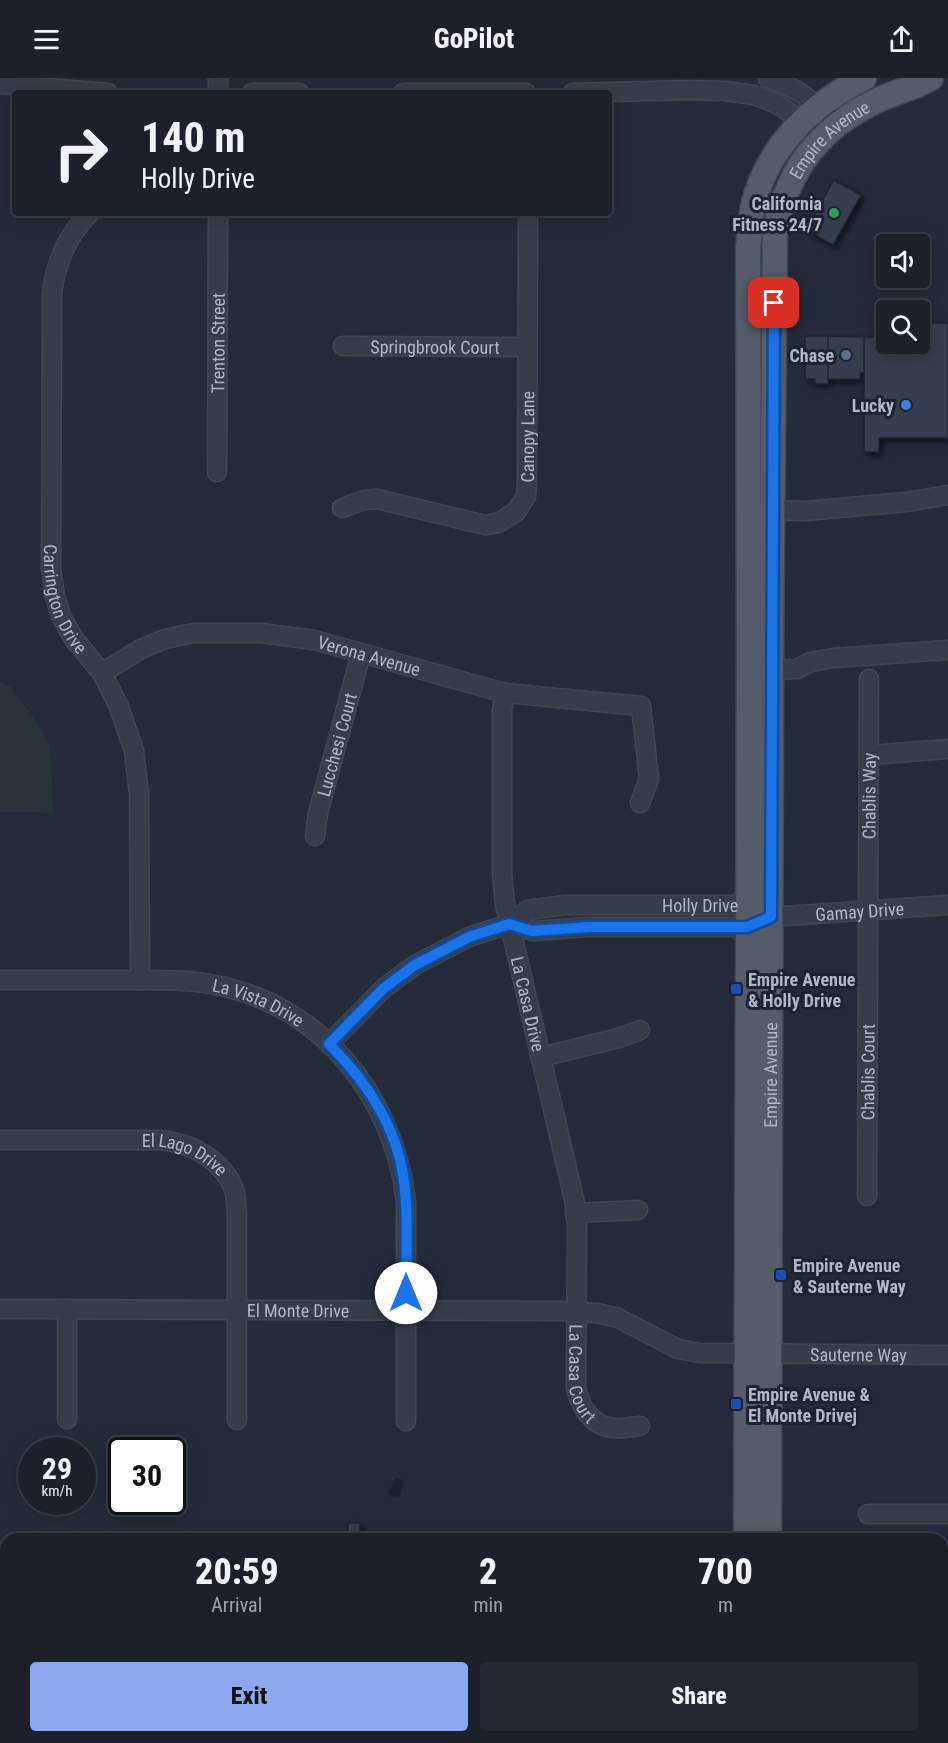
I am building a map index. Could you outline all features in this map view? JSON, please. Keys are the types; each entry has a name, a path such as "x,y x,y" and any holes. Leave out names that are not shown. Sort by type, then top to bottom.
{"main road":[{"name":"Empire Avenue","path":"769,1533 757,1354 747,916 748,247 753,206 761,182 772,160 791,132 810,112 842,89 864,78"},
{"name":"Empire Avenue","path":"746,1533 757,1354 771,917 775,228 781,204 807,153 831,130 875,101 921,85 931,78"},
{"path":"749,583 757,612 757,660 771,664"}],"street":[{"path":"768,78 798,90 810,112 831,130"},
{"path":"0,84 72,90"},
{"path":"612,93 725,92 754,95 777,104 810,112"},
{"name":"Carrington Drive","path":"81,216 63,248 54,275 52,293 51,568 61,616 75,639 102,673 127,728 137,771 140,980"},
{"name":"Trenton Street","path":"217,472 218,216"},
{"name":"Canopy Lane","path":"342,508 364,500 377,499 393,501 485,525 508,518 522,505 528,484 528,216"},
{"name":"Springbrook Court","path":"343,346 527,346"},
{"path":"772,510 805,511 906,502 948,495"},
{"name":"Verona Avenue","path":"102,673 141,649 165,639 194,633 261,633 314,640 505,693 642,706 649,780 640,803"},
{"path":"771,664 797,669 810,662 948,650"},
{"name":"Lucchesi Court","path":"315,836 318,813 361,654"},
{"name":"Chablis Way","path":"868,912 869,679"},
{"name":"La Casa Drive","path":"505,693 502,710 502,874 509,924 576,1213 575,1311"},
{"path":"869,755 948,749"},
{"name":"Holly Drive","path":"329,1044 384,988 415,965 469,937 509,924 528,910 565,905 771,917"},
{"name":"Gamay Drive","path":"771,917 948,905"},
{"name":"Chablis Court","path":"867,1197 868,912"},
{"name":"La Vista Drive","path":"0,980 185,981 212,985 240,992 271,1004 293,1016 329,1044 365,1084 394,1144 402,1172 406,1201 406,1421"},
{"path":"541,1057 620,1038 640,1030"},
{"name":"El Lago Drive","path":"0,1140 180,1142 198,1149 225,1175 235,1192 237,1212 237,1420"},
{"path":"576,1213 638,1210"},
{"name":"El Monte Drive","path":"0,1308 575,1311 618,1318 678,1349 699,1353 757,1354"},
{"path":"67,1309 67,1419"},
{"name":"La Casa Court","path":"575,1311 576,1388 579,1402 596,1422 612,1428 640,1426"},
{"name":"Sauterne Way","path":"757,1354 948,1355"},
{"path":"868,1514 948,1514"}],"shaded area":[{"path":"0,682 10,686 32,715 50,746 53,813 0,812"}],"water":[{"path":"396,1478 403,1481 400,1496 391,1497 388,1491"}],"building":[{"name":"California Fitness 24/7","path":"834,180 861,195 833,245 806,230"},
{"name":"Lucky","path":"930,323 948,323 948,438 879,438 879,452 864,452 864,337 876,337 876,354 930,354"},
{"path":"805,336 828,336 828,384 815,384 815,379 805,379"},
{"name":"Chase","path":"828,336 864,337 864,373 860,373 860,379 828,379"},
{"path":"348,1523 360,1523 360,1533 348,1533"}],"place":[{"name":"California Fitness 24/7","path":"834,213"},
{"name":"Chase","path":"846,355"},
{"name":"Lucky","path":"906,405"},
{"name":"Empire Avenue & Holly Drive","path":"736,989"},
{"name":"Empire Avenue & Sauterne Way","path":"781,1275"},
{"name":"Empire Avenue & El Monte Drivej","path":"736,1404"}],"route":[{"path":"406,1293 406,1201 402,1172 394,1144 382,1114 365,1084 329,1044 362,1010 384,988 415,965 469,937 509,924 532,931 589,927 747,927 771,917 774,303"}]}
